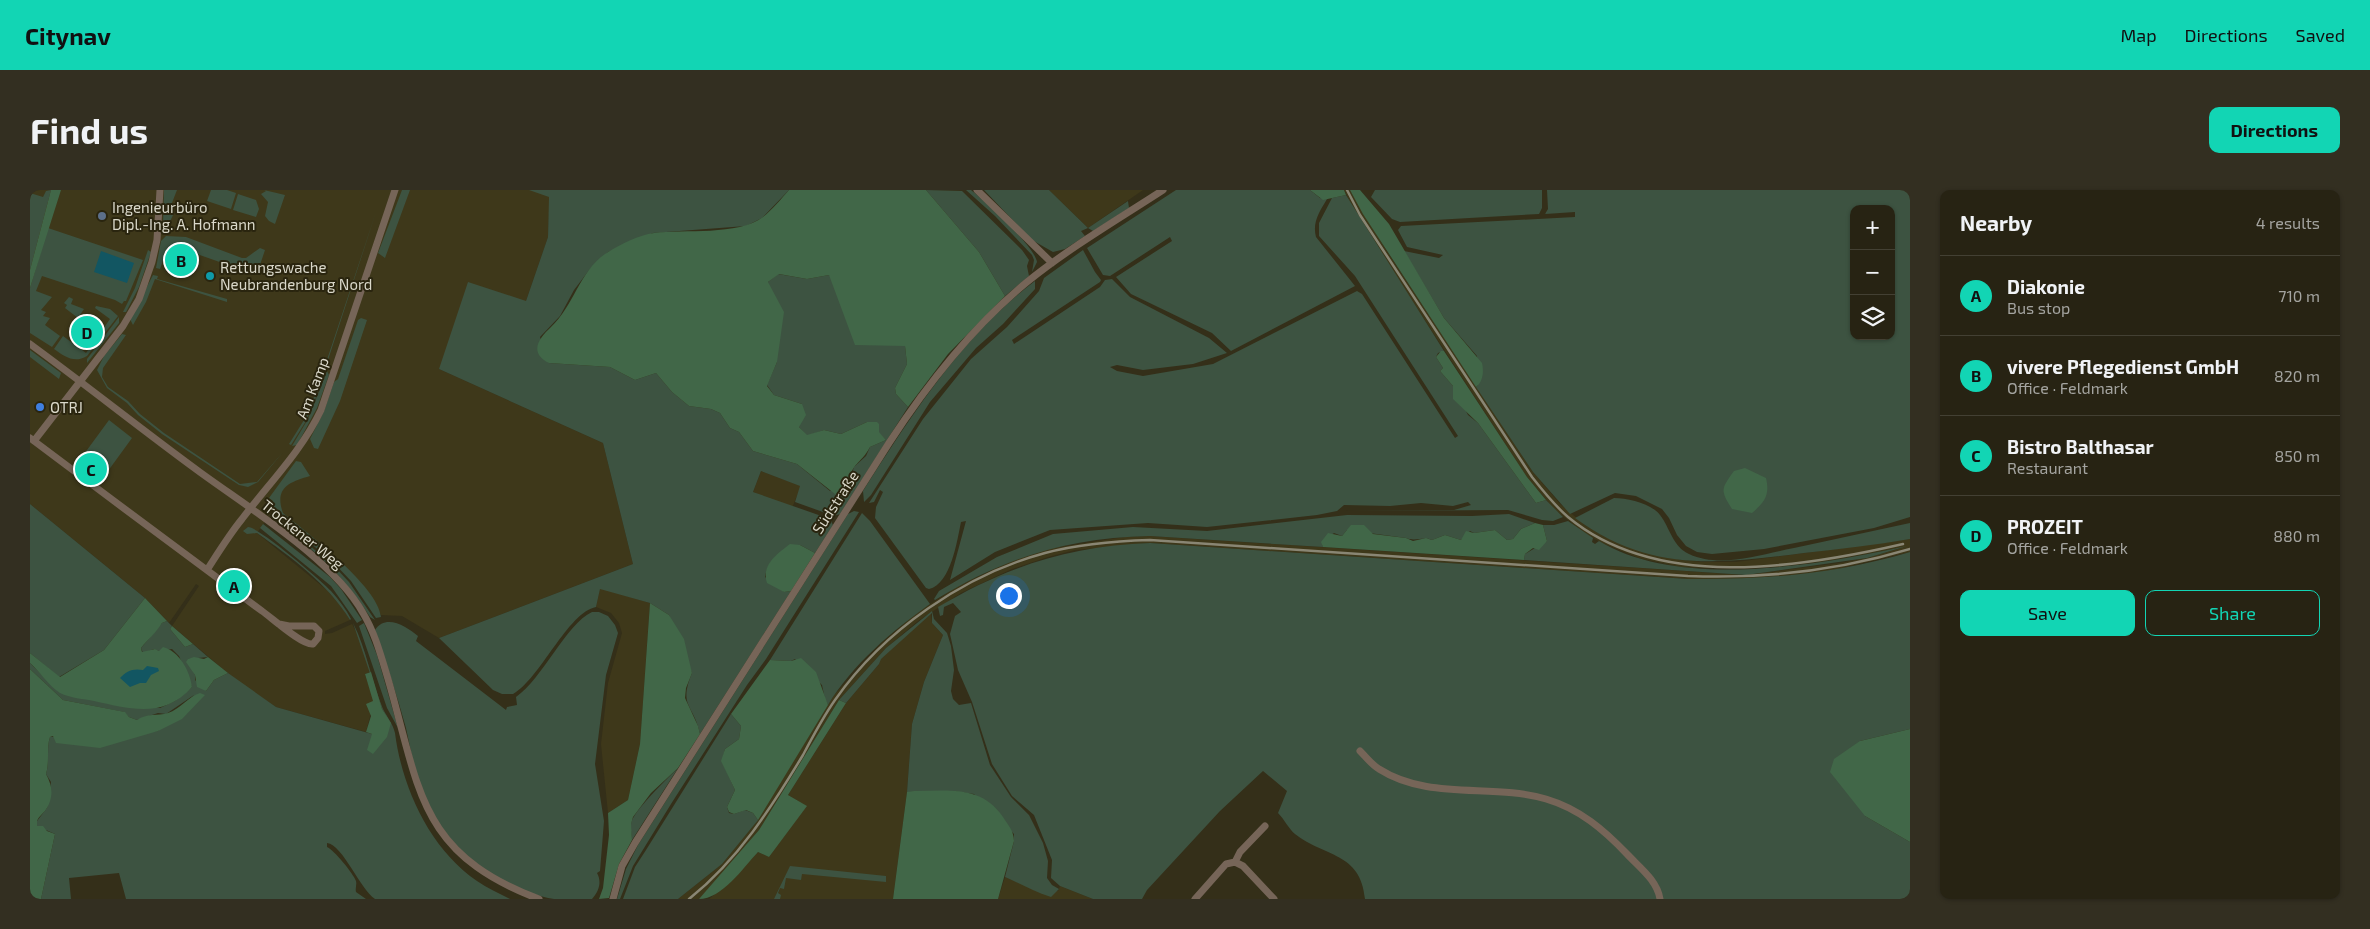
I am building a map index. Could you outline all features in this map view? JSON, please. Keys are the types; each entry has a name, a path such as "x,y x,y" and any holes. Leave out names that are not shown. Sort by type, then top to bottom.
{"street":[{"path":"160,190 157,240 143,289 123,326 80,382 32,439 279,624 306,644 313,644 318,638 319,631 314,626 279,624"},
{"name":"Am Kamp","path":"207,570 250,509 296,454 321,410 395,190"},
{"path":"977,190 1052,264"},
{"name":"Südstraße","path":"613,899 622,866 635,843 932,380 973,332 1008,298 1052,264 1162,190"},
{"name":"Trockener Weg","path":"30,344 250,509 332,573 346,587 363,612 380,654 421,798 446,838 461,855 482,872 503,884 538,899"},
{"path":"1360,751 1379,769 1413,783 1445,789 1516,793 1547,799 1575,812 1602,827 1654,883 1660,899"},
{"path":"1235,862 1240,852 1265,826"},
{"path":"1195,899 1226,864 1235,862 1243,866 1274,899"}],"shaded area":[{"path":"30,190 550,190 548,237 526,301 439,369 603,443 633,564 439,638 402,616 381,615 367,591 330,552 283,514 271,513 257,533 328,591 344,610 350,620 325,631 325,634 352,624 359,637 371,672 365,674 374,701 366,732 276,707 236,680 172,626 199,586 196,584 169,623 145,598 30,504"},
{"path":"1049,190 1143,190 1088,228"},
{"path":"1344,190 1350,190 1386,250 1533,472 1560,504 1585,525 1605,537 1681,560 1703,562 1736,562 1910,539 1910,552 1825,572 1746,580 1688,579 1150,543 1075,550 1048,557 1012,569 961,593 918,621 886,648 839,700 759,830 704,895 699,899 678,899 722,864 753,826 834,695 882,643 914,615 958,586 1009,562 1046,549 1125,537 1150,536 1746,575 1840,563 1867,558 1900,548 1828,561 1776,567 1681,567 1639,558 1602,543 1583,532 1554,509 1527,477 1357,216"},
{"path":"761,471 801,486 792,508 753,492"},
{"path":"600,588 650,603 640,744 628,800 608,813 601,744 608,683 622,633 619,623 611,613 596,607"},
{"path":"931,613 932,623 943,635 924,682 912,724 907,792 893,899 709,899 728,883 758,852 769,857 806,806 788,795 846,703 879,664 880,659"},
{"path":"1005,877 1029,887 1058,891 1060,886 1093,899 998,899"}],"green space":[{"path":"51,190 30,270 30,193 43,197 46,191"},
{"path":"51,190 61,190 30,288 30,270"},
{"path":"164,190 177,190 170,208 173,215 167,228 163,225"},
{"path":"211,190 227,190 236,193 231,209 207,201"},
{"path":"264,190 285,195 275,224 265,216 268,202 261,194 266,191"},
{"path":"402,190 410,190 385,258 378,253"},
{"path":"529,190 789,190 762,218 746,226 653,233 608,252 590,269 574,290 560,316 540,337 549,363 610,367 635,380 656,373 672,392 689,406 711,409 720,413 730,428 739,432 753,451 797,464 830,491 851,476 854,467 866,456 870,447 886,440 867,422 841,434 824,430 807,436 799,427 802,404 774,395 767,385 777,362 768,282 778,274 807,279 829,275 905,346 907,364 895,388 896,394 908,407 840,514 834,516 795,502 800,486 761,471 753,492 830,519 833,525 815,553 800,545 777,556 770,564 765,577 784,592 791,591 700,734 686,693 692,673 669,615 650,603 600,589 596,607 575,621 533,675 513,694 502,694 493,690 439,638 633,564 603,443 439,369 468,282 526,301 548,237 549,197"},
{"path":"789,190 926,190 979,252 1005,296 948,354 908,407 896,394 895,388 907,364 905,346 855,345 829,275 807,279 779,274 768,282 784,312 777,362 767,386 774,395 802,404 806,415 799,427 807,435 824,430 841,434 867,422 877,422 879,424 879,432 886,440 870,447 855,466 846,485 840,492 835,494 797,464 753,451 739,432 730,428 720,413 711,409 689,406 672,392 656,373 635,380 610,367 549,363 539,355 537,350 542,336 566,309 591,268 598,259 608,252 630,240 648,234 710,231 740,227 752,223 763,217"},
{"path":"926,190 962,191 1022,250 1029,260 1027,266 1029,276 1005,296 979,252"},
{"path":"966,190 971,190 987,204 1009,224 1028,246 1037,262 1032,272 1034,260 1032,255 995,216"},
{"path":"984,190 1049,190 1088,228 1081,231 1085,236 1065,249 1053,252 1032,240"},
{"path":"1176,190 1310,190 1320,198 1327,199 1319,212 1316,222 1316,237 1355,286 1231,351 1212,333 1131,294 1116,277 1172,241 1170,237 1110,276 1103,275 1087,248"},
{"path":"1310,190 1344,190 1346,195 1323,200"},
{"path":"1350,190 1360,190 1389,224 1444,318 1482,363 1482,376 1476,387 1363,214"},
{"path":"1375,190 1542,190 1542,208 1539,214 1400,222 1392,219 1371,197"},
{"path":"1547,190 1910,190 1910,517 1874,528 1764,549 1712,554 1697,552 1686,546 1677,535 1669,518 1662,509 1636,496 1615,493 1570,514 1533,472 1476,387 1478,385 1477,356 1444,318 1404,251 1439,258 1443,255 1407,247 1398,230 1401,226 1575,217 1575,212 1545,214 1548,209"},
{"path":"238,194 256,200 259,209 256,217 233,210"},
{"path":"1346,195 1444,351 1438,353 1436,357 1443,368 1440,371 1453,386 1468,415 1478,423 1536,503 1546,500 1563,517 1553,521 1542,520 1508,510 1345,511 1454,510 1471,505 1468,502 1453,506 1421,503 1390,506 1344,505 1337,511 1317,515 1207,527 1148,523 1050,530 995,552 950,580 966,521 961,522 948,571 937,585 929,589 926,588 875,518 876,507 883,492 880,490 874,502 869,503 923,419 971,359 1007,327 1039,291 1044,278 1083,250 1101,280 1100,282 1012,340 1014,344 1100,287 1105,280 1112,279 1130,297 1209,338 1227,353 1193,364 1143,370 1117,365 1110,367 1117,371 1143,376 1213,364 1357,291 1362,294 1455,438 1458,436 1355,276 1319,236 1319,223 1332,198"},
{"path":"1128,201 1129,208 1093,231 1088,228"},
{"path":"377,209 315,400 306,421 291,445 289,444 304,420 317,390"},
{"path":"48,228 143,260 126,301 122,304 42,276 36,291 52,297 41,310 46,312 43,316 50,318 45,325 60,336 52,347 30,333 30,288"},
{"path":"166,236 186,237 242,258 246,258 260,248 265,250 259,268 250,265 248,272 177,247 172,247 171,252 168,247 160,269 156,268 161,241"},
{"path":"148,250 151,252 139,287 126,312 123,312 135,288"},
{"path":"153,275 158,276 157,279 227,299 227,302 155,279 146,302 133,325 130,319"},
{"path":"1035,281 1035,289 1003,324 976,348 930,402 871,495 864,502 863,491 919,406 940,378 984,327 1008,303"},
{"path":"69,297 73,299 71,304 84,309 78,318 65,308 67,305 64,303"},
{"path":"96,306 110,309 118,316 87,356 73,359 54,349 63,336 86,353 110,319 95,308"},
{"path":"119,317 119,323 87,363 87,359"},
{"path":"361,318 367,320 340,401 318,449 314,448 310,439 324,411 334,382 338,379 358,320"},
{"path":"122,334 126,335 103,368 102,377 108,387 128,401 140,414 164,433 240,484 257,482 283,452 258,482 248,487 239,485 162,434 107,388 97,370 104,356"},
{"path":"30,350 61,373 59,379 30,357"},
{"path":"1441,351 1444,351 1527,477 1546,500 1536,503 1478,423 1453,399 1453,386 1440,371 1443,368 1436,357"},
{"path":"327,371 329,375 317,408 297,445 292,446 308,419"},
{"path":"109,420 132,438 100,482 96,479 101,471 88,461 82,469 76,465"},
{"path":"296,461 301,462 310,476 285,487 280,498 283,513 355,576 368,590 377,604 381,617 376,618 351,581 332,561 333,557 329,559 273,511 271,504 273,501 269,498"},
{"path":"1745,468 1766,478 1767,484 1765,498 1752,513 1732,509 1724,493 1724,486 1734,471"},
{"path":"1614,498 1633,500 1656,511 1679,547 1689,554 1714,560 1741,559 1910,523 1910,539 1742,560 1714,561 1685,560 1658,556 1630,548 1603,536 1575,518"},
{"path":"30,504 145,598 104,650 59,677 30,653"},
{"path":"854,511 859,512 671,804 633,866 620,899 617,899 626,869 638,845 848,514"},
{"path":"271,513 334,566 349,582 375,620 370,617 334,570"},
{"path":"862,513 870,521 930,604 887,637 849,676 828,705 822,685 795,659 791,661 770,660"},
{"path":"1509,514 1535,523 1521,529 1513,539 1507,540 1495,530 1474,533 1470,531 1461,540 1445,535 1432,540 1410,539 1347,530 1342,536 1334,533 1322,542 1323,547 1150,536 1091,541 1064,546 1012,561 934,599 939,591 997,557 1053,534 1133,527 1207,531 1347,515 1472,516"},
{"path":"1568,521 1593,538 1592,542 1595,544 1599,541 1632,556 1669,565 1709,569 1792,566 1907,546 1867,558 1746,575 1524,560 1525,554 1547,541 1543,525 1554,525"},
{"path":"1535,523 1543,525 1547,541 1539,550 1533,548 1525,554 1524,560 1323,547 1321,542 1328,533 1342,536 1351,525 1364,525 1373,534 1406,538 1413,541 1426,538 1432,540 1445,535 1461,540 1466,531 1474,533 1495,530 1507,540 1513,539 1521,529"},
{"path":"263,524 330,577 341,589 362,620 357,623 331,586 260,528"},
{"path":"248,527 264,535 315,576 337,598 351,619 308,572 257,533 247,534 243,531"},
{"path":"1150,543 1688,579 1773,577 1800,574 1855,566 1910,552 1910,729 1860,741 1865,816 1910,842 1910,899 1365,899 1362,884 1356,872 1349,864 1295,834 1278,813 1287,791 1263,771 1220,811 1147,890 1142,899 1093,899 1060,886 1051,878 1052,860 1034,815 1012,796 992,764 972,702 958,670 950,634 955,616 961,612 953,603 944,607 943,615 940,616 938,607 989,580 1040,561 1093,548"},
{"path":"790,544 800,545 815,553 791,591 784,592 767,583 766,571 771,560"},
{"path":"145,598 167,621 162,623 141,648 142,652 155,649 159,651 163,647 169,649 183,662 191,681 192,687 170,704 158,708 133,709 68,696 56,690 30,663 30,653 60,677 104,650"},
{"path":"650,603 669,615 684,639 692,673 686,688 685,698 700,734 678,768 651,793 633,817 631,824 632,840 619,864 609,898 599,899 603,888 609,835 608,813 628,800 640,744"},
{"path":"932,611 934,619 947,633 951,646 954,670 951,691 953,699 959,705 971,703 990,765 1011,797 1029,815 1043,843 1048,861 1047,878 1052,885 1059,889 1051,897 1005,877 1014,834 974,794 953,791 907,792 912,724 924,682 943,635 932,623 932,613 881,659 879,664 846,703 839,700 886,648"},
{"path":"592,612 599,612 608,616 618,633 606,675 595,764 604,821 600,871 597,873 599,883 598,890 592,899 554,899 514,886 477,864 461,850 435,817 419,781 403,716 375,630 385,622 397,623 408,629 418,636 416,641 506,710 507,707 517,705 516,697 536,677 573,628 582,618"},
{"path":"167,621 172,626 170,629 185,647 193,644 208,657 188,659 195,675 195,680 206,691 214,680 228,673 276,707 372,734 390,723 382,709 353,623 362,644 383,709 394,730 404,774 411,795 421,815 445,852 460,867 481,884 510,899 375,899 363,886 339,851 327,843 327,847 354,877 356,892 366,899 126,899 119,873 69,878 71,899 41,899 55,834 37,826 37,821 47,808 51,782 46,774 50,737 158,731 194,695 166,714 158,713 137,720 129,717 124,712 63,700 30,669 30,663 58,691 160,708 175,701 192,687 179,656 172,649 159,651 154,649 143,653 141,648 162,623"},
{"path":"364,623 377,655 398,728 387,708 359,626"},
{"path":"172,626 193,644 185,647 170,629"},
{"path":"194,657 204,659 208,657 228,673 214,680 206,691 197,687 195,675 186,662"},
{"path":"801,658 816,672 828,705 758,820 753,813 746,810 734,814 729,812 727,807 735,790 721,761 725,749 739,739 741,726 731,714 770,660 791,661"},
{"path":"30,669 63,700 125,712 129,717 137,720 168,713 200,693 205,695 182,719 158,731 100,748 56,743 53,736 50,737 46,774 51,786 51,795 47,808 37,821 37,826 43,826 47,831 55,834 41,899 30,899"},
{"path":"371,672 382,709 391,723 387,737 373,754 367,750 372,734 366,732 371,716 366,704 373,701 365,674"},
{"path":"839,700 846,703 788,795 807,806 769,857 758,852 724,888 708,898 699,899 759,830"},
{"path":"731,714 741,726 739,739 725,749 722,761 735,790 727,807 729,813 734,814 745,810 753,813 758,820 722,864 678,899 623,899 635,867"},
{"path":"1910,729 1910,842 1865,816 1830,772 1834,759 1860,741"},
{"path":"678,768 632,840 631,826 637,812"},
{"path":"952,791 974,795 985,799 1003,817 1012,831 1014,841 998,899 893,899 907,792"},
{"path":"790,866 886,876 886,882 802,874 801,880 786,878 784,889 780,888 778,893 781,895 780,899 774,899"}],"water":[{"path":"101,251 134,263 127,283 94,272"},
{"path":"147,666 158,668 159,671 151,675 146,683 130,687 120,678 130,671 136,669 143,670"}],"railway":[{"path":"1347,190 1360,215 1532,477 1553,503 1568,517 1604,540 1643,556 1686,564 1730,567 1775,566 1862,553 1903,544"},
{"path":"689,899 723,868 766,814 835,700 855,674 877,651 928,608 956,591 985,575 1045,553 1071,547 1150,540 1716,577 1772,575 1828,568 1883,557 1910,549"}],"place":[{"name":"Ingenieurbüro Dipl.-Ing. A. Hofmann","path":"102,216"},
{"name":"vivere Pflegedienst GmbH","path":"181,260"},
{"name":"Rettungswache Neubrandenburg Nord","path":"210,276"},
{"name":"PROZEIT","path":"87,332"},
{"name":"OTRJ","path":"40,407"},
{"name":"Bistro Balthasar","path":"91,469"},
{"name":"Diakonie","path":"234,586"}]}
